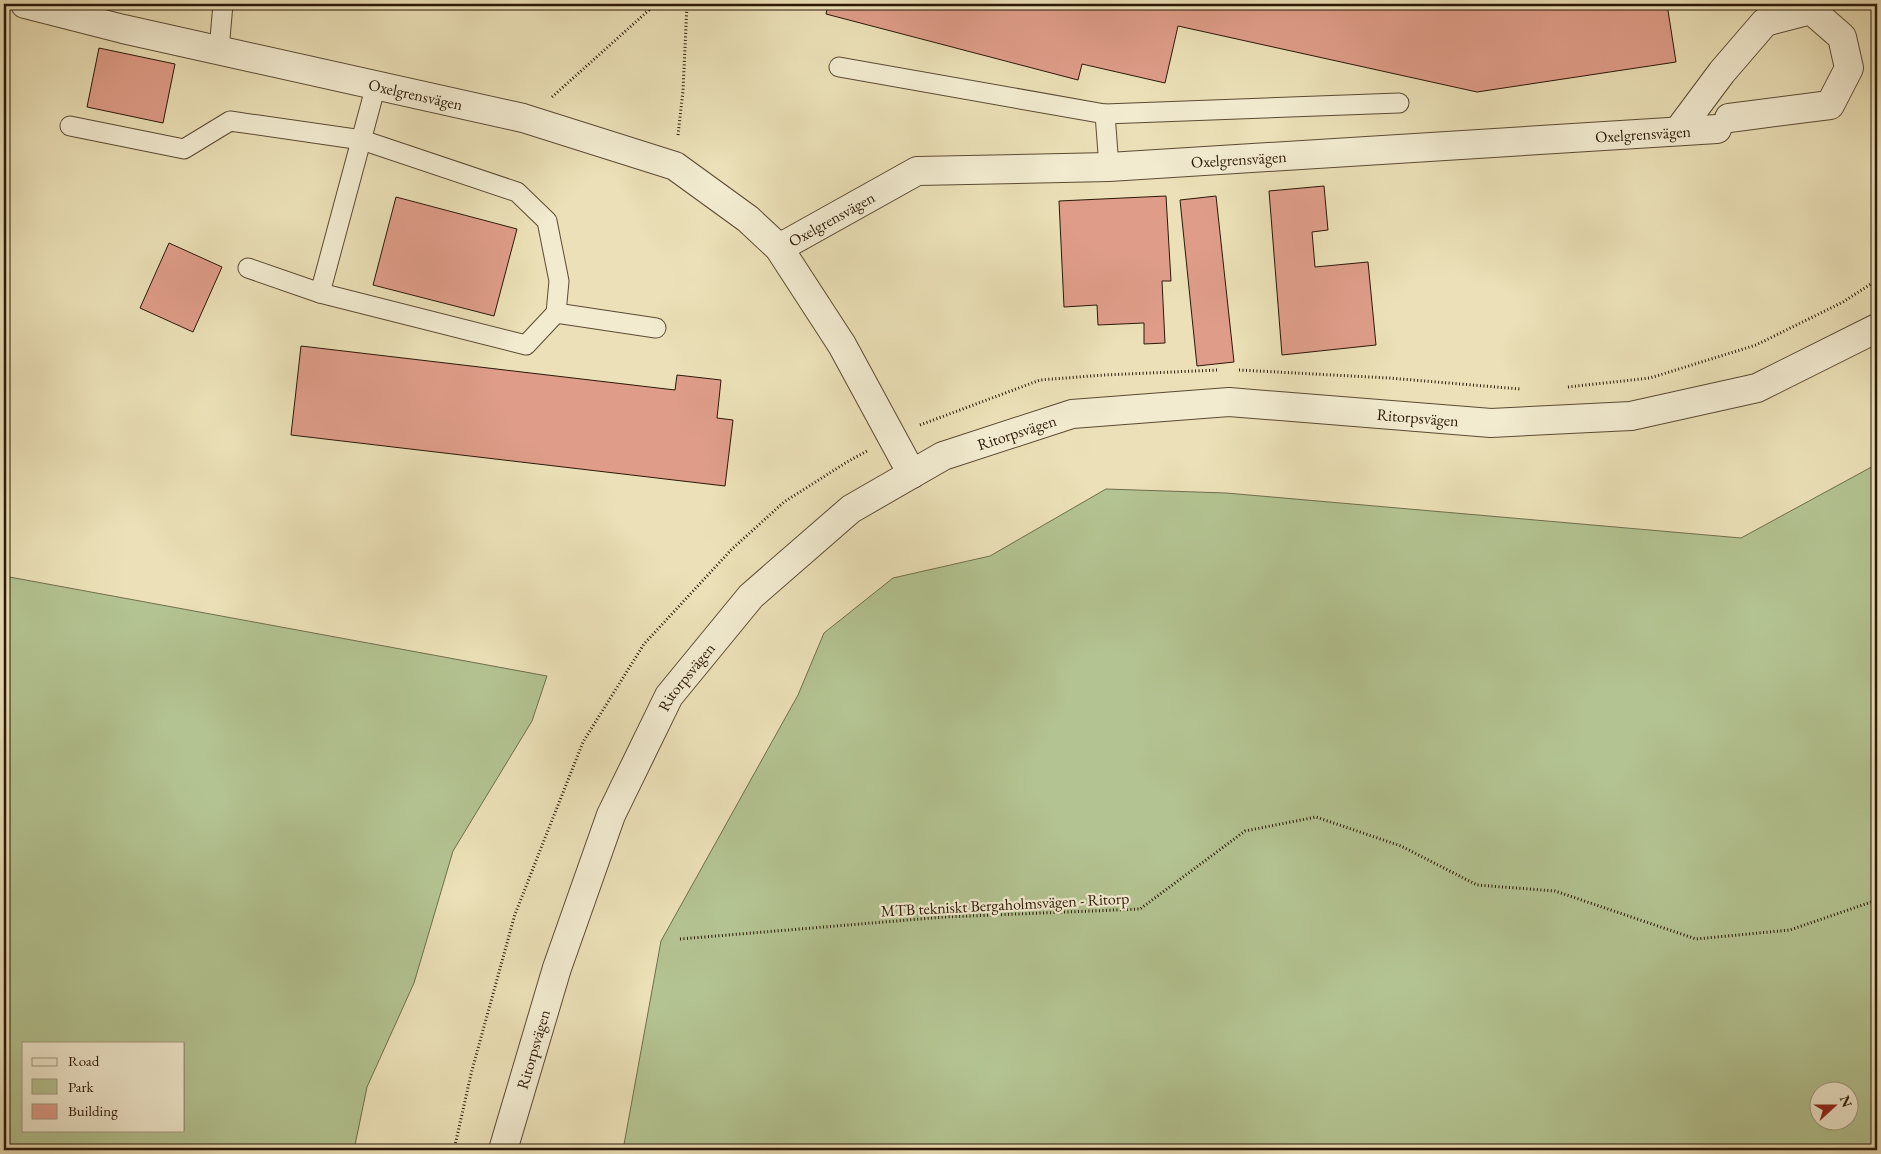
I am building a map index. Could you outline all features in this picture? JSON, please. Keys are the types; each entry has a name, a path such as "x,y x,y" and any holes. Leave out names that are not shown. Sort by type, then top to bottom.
{"street":[{"name":"Oxelgrensvägen","path":"25,4 123,29 523,118 675,166 748,219 779,248 842,345 912,474"},
{"name":"Oxelgrensvägen","path":"779,248 918,171 1110,167 1678,131 1830,105 1849,68 1842,37 1811,10 1765,22 1722,72 1678,131"},
{"name":"Ritorpsvägen","path":"503,1150 515,1103 557,968 612,815 669,696 751,596 851,510 943,456 1072,414 1229,402 1491,423 1631,416 1757,388 1877,328"},
{"name":"Ritorpsvägen","path":"515,1103 518,1150"}],"lane":[{"path":"219,50 224,4"},
{"path":"839,67 1105,114 1400,103"},
{"path":"320,293 376,85"},
{"path":"1105,114 1110,167"},
{"path":"70,126 184,150 230,121 362,140 517,192 547,221 560,280 556,313 526,344 320,293 248,268"},
{"path":"556,313 656,328"}],"path":[{"path":"523,118 556,94 649,10 652,4"},
{"path":"675,166 683,91 687,4"},
{"path":"1563,387 1650,378 1756,345 1843,302 1877,280"},
{"path":"454,1150 471,1074 516,914 583,742 644,644 732,549 784,502 847,462 930,420 1040,380 1221,370"},
{"path":"1231,370 1389,378 1525,390"},
{"name":"MTB tekniskt Bergaholmsvägen - Ritorp","path":"680,939 944,917 1140,909 1245,831 1316,818 1401,846 1477,885 1555,891 1696,939 1790,930 1877,900"}],"green space":[{"path":"1877,464 1877,1150 623,1150 661,941 798,695 824,633 893,578 990,556 1106,489 1226,493 1741,538"},
{"path":"4,576 547,676 532,721 453,851 414,983 367,1087 354,1150 4,1150"}],"building":[{"path":"828,4 1667,4 1676,62 1477,92 1178,26 1165,83 1082,64 1078,80 826,14"},
{"path":"99,48 175,64 163,123 87,107"},
{"path":"1324,186 1328,230 1312,232 1315,267 1368,262 1376,345 1282,355 1269,191"},
{"path":"1166,196 1171,281 1162,281 1165,343 1144,344 1144,323 1098,325 1097,305 1064,307 1059,201"},
{"path":"1216,196 1234,362 1197,366 1180,200"},
{"path":"396,197 517,229 494,316 373,285"},
{"path":"169,243 222,267 193,332 140,308"},
{"path":"301,346 675,390 677,375 721,380 717,418 733,420 725,486 291,435"}]}
